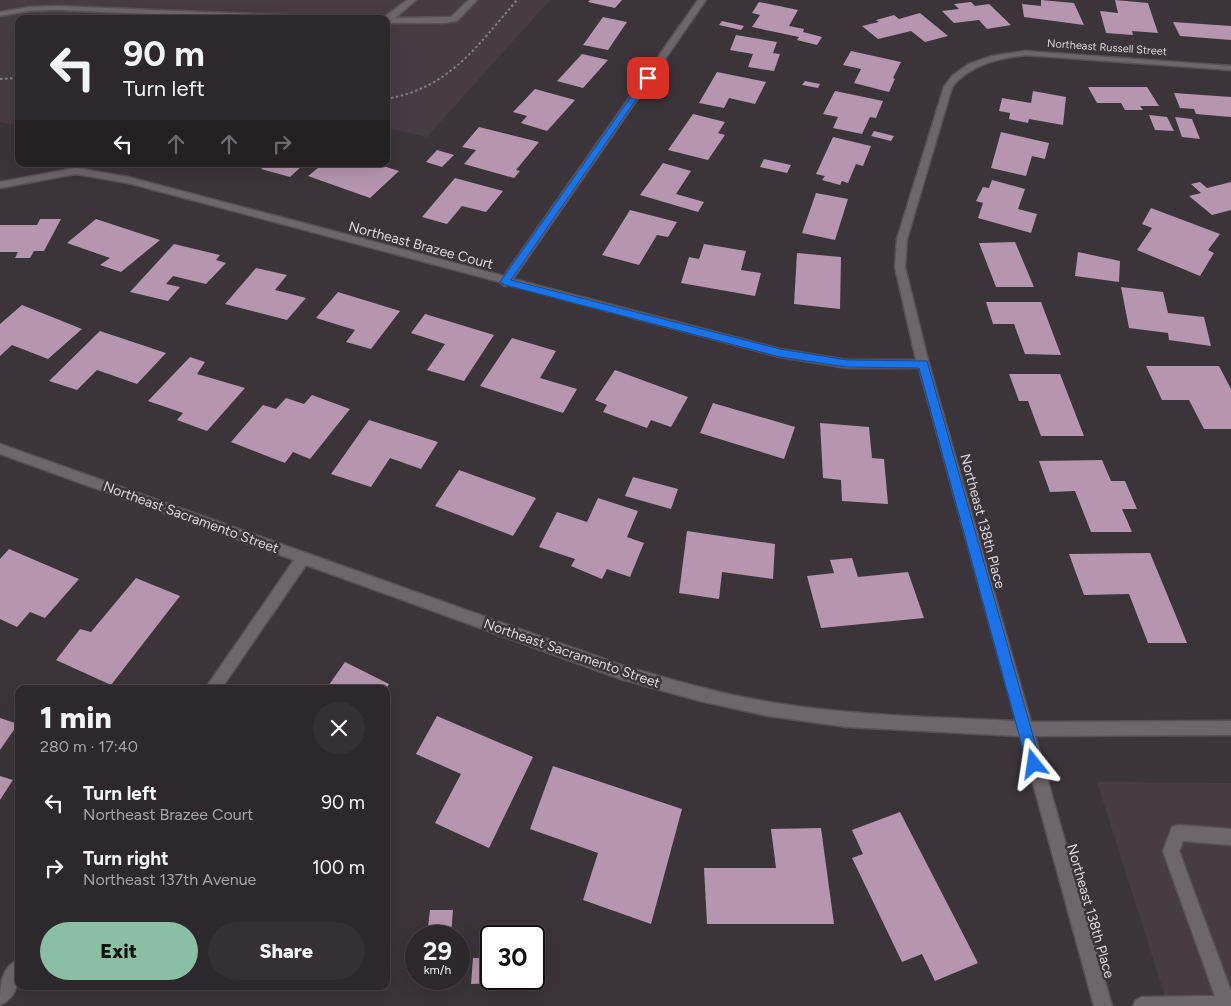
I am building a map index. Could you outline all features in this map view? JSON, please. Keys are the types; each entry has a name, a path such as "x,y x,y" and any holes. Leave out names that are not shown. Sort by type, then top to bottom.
{"street":[{"path":"390,18 412,0"},
{"path":"390,20 444,22 454,19 472,0"},
{"path":"505,282 702,0"},
{"path":"0,14 29,9 57,8 230,15"},
{"name":"Northeast Russell Street","path":"983,61 1008,55 1032,53 1231,68"},
{"name":"Northeast 138th Place","path":"983,61 967,67 955,76 948,87 902,239 900,267 924,364 1024,729 1103,1006"},
{"name":"Northeast Brazee Court","path":"0,185 76,171 128,180 505,282 780,353 813,360 847,364 924,364"},
{"name":"Northeast Sacramento Street","path":"0,448 621,672 700,694 768,708 847,720 1024,729 1231,728"},
{"path":"215,685 304,557"},
{"path":"1142,1006 1227,1004 1171,851 1178,833 1231,838"},
{"path":"0,996 15,974"}],"path":[{"path":"390,98 416,93 436,83 451,72 517,0"},
{"path":"0,80 15,78"}],"shaded area":[{"path":"0,0 550,0 427,137 390,129 390,15 15,15 15,125 0,122"},
{"path":"1097,782 1231,783 1231,1006 1168,1006"}],"building":[{"path":"590,0 622,0 615,8 588,2"},
{"path":"1041,0 1074,3 1084,25 1024,17 1022,4 1041,6"},
{"path":"1115,0 1148,3 1158,33 1132,31 1133,35 1106,33 1100,11 1118,13"},
{"path":"759,2 798,10 789,26 804,29 803,32 822,37 817,45 797,40 799,37 752,27 760,15 752,13"},
{"path":"971,2 975,6 989,4 1011,25 987,29 979,20 954,23 942,11 959,9 954,4"},
{"path":"920,13 948,36 925,42 911,31 878,39 862,26 879,22 876,20 894,15 899,19"},
{"path":"603,17 627,22 608,50 583,45"},
{"path":"722,21 744,26 741,30 719,25"},
{"path":"1173,22 1231,26 1231,40 1180,36"},
{"path":"736,35 777,42 773,53 780,54 774,71 748,67 753,54 730,50"},
{"path":"851,51 901,62 889,92 854,83 861,69 843,65"},
{"path":"582,54 608,60 583,88 557,81"},
{"path":"717,72 766,82 755,104 729,98 724,108 699,103"},
{"path":"805,81 820,84 818,88 802,85"},
{"path":"1088,87 1147,87 1159,106 1140,106 1143,110 1125,110 1121,103 1097,103"},
{"path":"535,89 575,100 547,131 521,123 527,116 513,112"},
{"path":"835,91 883,101 876,118 870,117 862,134 833,128 838,117 823,114"},
{"path":"1033,91 1066,97 1063,125 1029,119 1028,123 1009,119 1010,113 999,111 1002,98 1031,103"},
{"path":"1174,93 1231,97 1231,117 1196,114 1194,109 1180,108"},
{"path":"693,114 725,122 718,133 725,135 708,160 668,150"},
{"path":"1149,115 1167,117 1174,131 1155,130"},
{"path":"1175,117 1192,119 1200,139 1182,137"},
{"path":"479,127 539,142 516,170 520,171 514,178 464,164 476,150 462,147"},
{"path":"874,131 894,136 891,141 871,136"},
{"path":"1001,132 1049,143 1045,159 1032,156 1026,176 991,168"},
{"path":"833,137 871,146 863,166 856,164 848,183 842,181 840,185 822,180 825,176 816,174"},
{"path":"437,150 454,155 442,167 426,162"},
{"path":"764,159 791,165 787,173 760,167"},
{"path":"663,163 691,171 676,194 704,202 698,212 640,195"},
{"path":"263,167 301,167 290,177 261,169"},
{"path":"319,167 386,167 399,171 370,198 308,176"},
{"path":"455,178 503,191 486,212 462,206 447,224 422,217"},
{"path":"992,180 1025,189 1018,209 1037,214 1031,233 978,218 983,203 976,201 983,187 989,188"},
{"path":"1200,182 1207,188 1231,182 1231,210 1212,215 1189,196 1201,193 1191,184"},
{"path":"816,193 848,199 835,240 802,233"},
{"path":"1151,208 1220,234 1208,250 1214,253 1200,276 1137,250 1152,228 1142,224"},
{"path":"630,210 677,222 668,237 657,235 639,265 602,255"},
{"path":"40,219 61,219 44,251 34,251 30,258 15,258 18,252 0,252 0,225 37,225"},
{"path":"96,219 160,240 121,272 100,265 110,258 67,243"},
{"path":"1015,242 1034,287 996,287 979,243"},
{"path":"174,244 220,255 216,260 226,263 206,284 173,276 166,284 180,287 168,301 130,292"},
{"path":"704,244 746,251 741,270 761,273 755,296 681,283 689,257 699,259"},
{"path":"1078,252 1120,261 1119,282 1075,276"},
{"path":"797,253 841,257 840,309 794,304"},
{"path":"256,268 287,275 275,290 306,298 287,320 225,304"},
{"path":"1121,287 1163,292 1168,313 1204,317 1211,346 1169,340 1168,333 1129,328"},
{"path":"338,292 400,311 371,349 346,342 355,330 316,318"},
{"path":"986,302 1041,302 1061,355 1025,354 1014,324 993,324"},
{"path":"22,305 82,329 48,359 12,345 0,356 0,324"},
{"path":"425,314 494,335 464,381 427,370 445,344 411,333"},
{"path":"100,331 166,353 137,384 97,370 77,390 49,381"},
{"path":"512,338 556,351 540,378 577,389 563,413 480,386"},
{"path":"190,357 205,362 197,374 245,388 207,431 177,420 183,413 148,401"},
{"path":"1146,366 1219,366 1231,389 1231,429 1204,429 1189,400 1162,400"},
{"path":"615,370 688,397 671,427 651,420 647,428 603,412 607,405 595,400"},
{"path":"1009,374 1060,374 1084,436 1041,436 1028,401 1019,401"},
{"path":"312,395 350,409 310,459 293,452 285,463 231,442 263,405 276,409 286,398 304,404"},
{"path":"713,403 795,427 784,459 700,433"},
{"path":"369,420 438,442 421,469 390,458 371,487 331,474"},
{"path":"820,423 869,427 872,458 884,459 888,504 842,501 841,480 823,478"},
{"path":"1102,460 1111,481 1125,481 1137,509 1122,509 1132,532 1091,532 1075,491 1050,492 1039,461"},
{"path":"459,470 536,498 513,536 435,506"},
{"path":"633,477 678,489 671,509 625,496"},
{"path":"598,498 638,511 627,537 644,543 630,577 607,569 602,579 571,566 575,559 539,547 557,512 587,522"},
{"path":"687,531 775,544 773,579 722,572 719,599 679,593"},
{"path":"9,549 79,579 45,618 30,612 17,627 0,619 0,559"},
{"path":"1150,553 1187,643 1148,643 1129,594 1084,595 1069,554"},
{"path":"852,558 858,577 908,572 924,618 821,628 807,576 834,573 830,560"},
{"path":"136,578 180,596 111,685 56,660 80,629 91,632"},
{"path":"345,662 389,684 388,685 329,685"},
{"path":"437,716 533,757 489,848 435,823 461,774 416,754"},
{"path":"0,718 15,723 15,728 0,750"},
{"path":"553,766 682,809 651,924 583,900 598,853 530,829"},
{"path":"0,776 13,780 0,800"},
{"path":"900,812 978,963 935,981 922,954 902,962 852,858 863,854 852,830"},
{"path":"821,828 834,924 707,924 704,868 776,868 771,829"},
{"path":"430,910 453,910 452,925 428,925"},
{"path":"473,958 480,958 480,984 471,984"}],"route":[{"path":"648,78 505,282 813,360 847,364 924,364 1034,764"}]}
